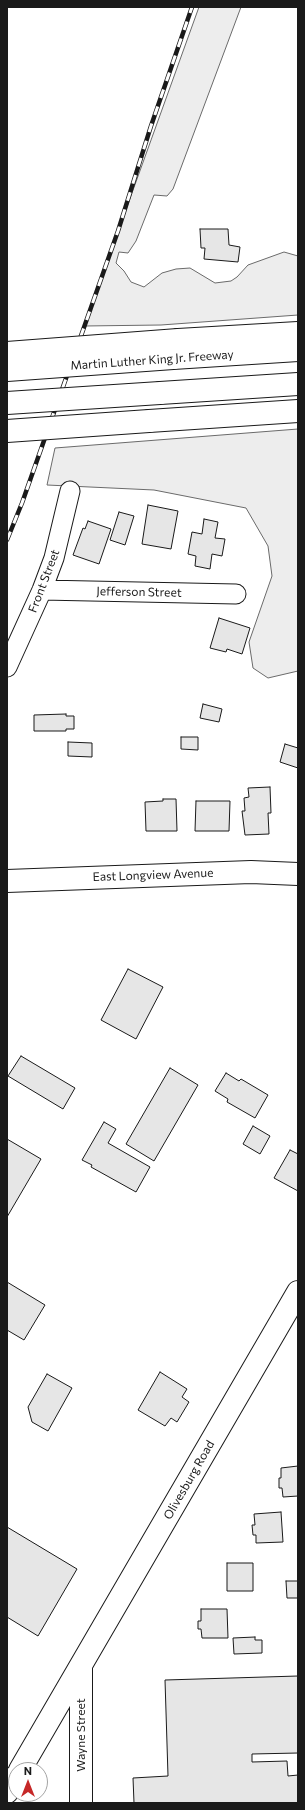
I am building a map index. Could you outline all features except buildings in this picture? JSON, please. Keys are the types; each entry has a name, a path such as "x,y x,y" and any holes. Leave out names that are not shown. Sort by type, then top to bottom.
{"main road":[{"path":"7,353 175,350 298,333"},
{"name":"Martin Luther King Jr. Freeway","path":"7,370 175,350 298,350"},
{"path":"7,403 298,384"},
{"path":"7,431 298,411"},
{"name":"East Longview Avenue","path":"7,881 252,872 298,874"},
{"name":"Olivesburg Road","path":"25,1762 81,1668 298,1292"},
{"name":"Wayne Street","path":"81,1668 81,1803"}],"street":[{"name":"Front Street","path":"7,667 42,590 54,558 70,491"},
{"name":"Jefferson Street","path":"42,590 236,594"}],"shaded area":[{"path":"199,7 241,7 173,189 167,196 154,195 136,241 128,253 119,252 116,263 124,271 131,282 144,287 162,273 176,269 190,268 215,283 231,281 248,265 284,252 298,256 298,315 161,325 84,326"},
{"path":"298,429 298,671 268,678 253,668 249,642 272,576 268,546 246,508 154,490 47,485 55,448"}],"railway":[{"path":"7,540 22,503 118,231 151,126 192,7"}]}
